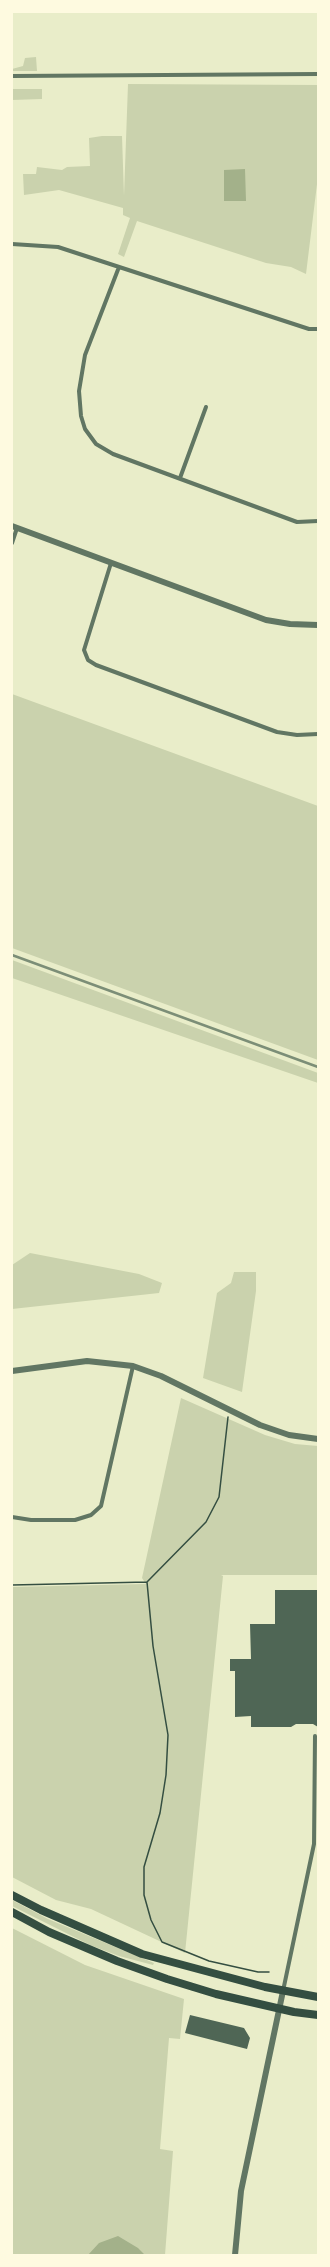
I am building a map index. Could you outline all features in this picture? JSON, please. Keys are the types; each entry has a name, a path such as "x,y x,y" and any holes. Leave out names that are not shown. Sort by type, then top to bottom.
{"main road":[{"path":"12,1895 41,1910 142,1954 193,1969 283,1992 318,1997"},
{"path":"12,1912 69,1941 167,1980 216,1994 318,2015"}],"street":[{"path":"12,76 318,74"},
{"path":"12,244 58,247 309,329 318,329"},
{"path":"119,267 85,355 79,391 81,416 86,428 96,444 113,454 297,522 318,521"},
{"path":"180,478 206,407"},
{"path":"12,542 15,527 266,620 290,624 318,625"},
{"path":"111,563 84,650 88,660 96,665 277,732 297,735 318,734"},
{"path":"12,1371 87,1361 133,1366 161,1376 260,1425 289,1435 318,1439"},
{"path":"12,1517 31,1520 75,1520 91,1515 102,1506 133,1366"},
{"path":"235,2255 241,2191 299,1915 316,1844 315,1736"}],"path":[{"path":"12,1585 147,1582 206,1522 219,1497 229,1410"},
{"path":"147,1582 153,1646 168,1736 166,1775 160,1813 144,1867 144,1895 151,1920 162,1942 209,1961 258,1972 269,1972"}],"shaded area":[{"path":"36,57 37,71 12,71 12,69 23,66 25,58"},
{"path":"128,84 318,85 318,176 306,274 291,267 266,263 137,221 124,257 118,254 130,218 123,215 123,208 59,190 24,195 23,174 36,174 37,167 62,170 67,167 90,166 89,138 102,136 122,136 124,196"},
{"path":"12,89 42,89 42,99 12,100"},
{"path":"245,169 246,201 224,201 224,170"},
{"path":"12,694 318,806 318,1060 12,948"},
{"path":"12,960 318,1073 318,1083 12,978"},
{"path":"30,1253 139,1274 162,1283 159,1293 12,1309 12,1265"},
{"path":"234,1272 256,1272 256,1291 242,1392 203,1378 217,1293 231,1283"},
{"path":"181,1398 265,1435 295,1444 318,1446 318,1575 221,1575 223,1576 185,1953 91,1909 56,1900 12,1877 12,1587 146,1584 142,1578"},
{"path":"12,1900 48,1919 154,1963 153,1965 119,1956 90,1945 12,1906"},
{"path":"12,1928 85,1965 184,1999 180,2039 169,2038 160,2149 173,2151 165,2255 12,2255"},
{"path":"118,2236 138,2248 145,2255 88,2255 99,2243"}],"building":[{"path":"275,1590 318,1590 318,1727 313,1724 296,1724 291,1727 251,1727 251,1716 235,1717 235,1671 230,1671 230,1659 251,1659 250,1624 275,1624"},
{"path":"190,2015 244,2028 250,2038 247,2049 185,2033"}],"railway":[{"path":"12,955 318,1067"}]}
